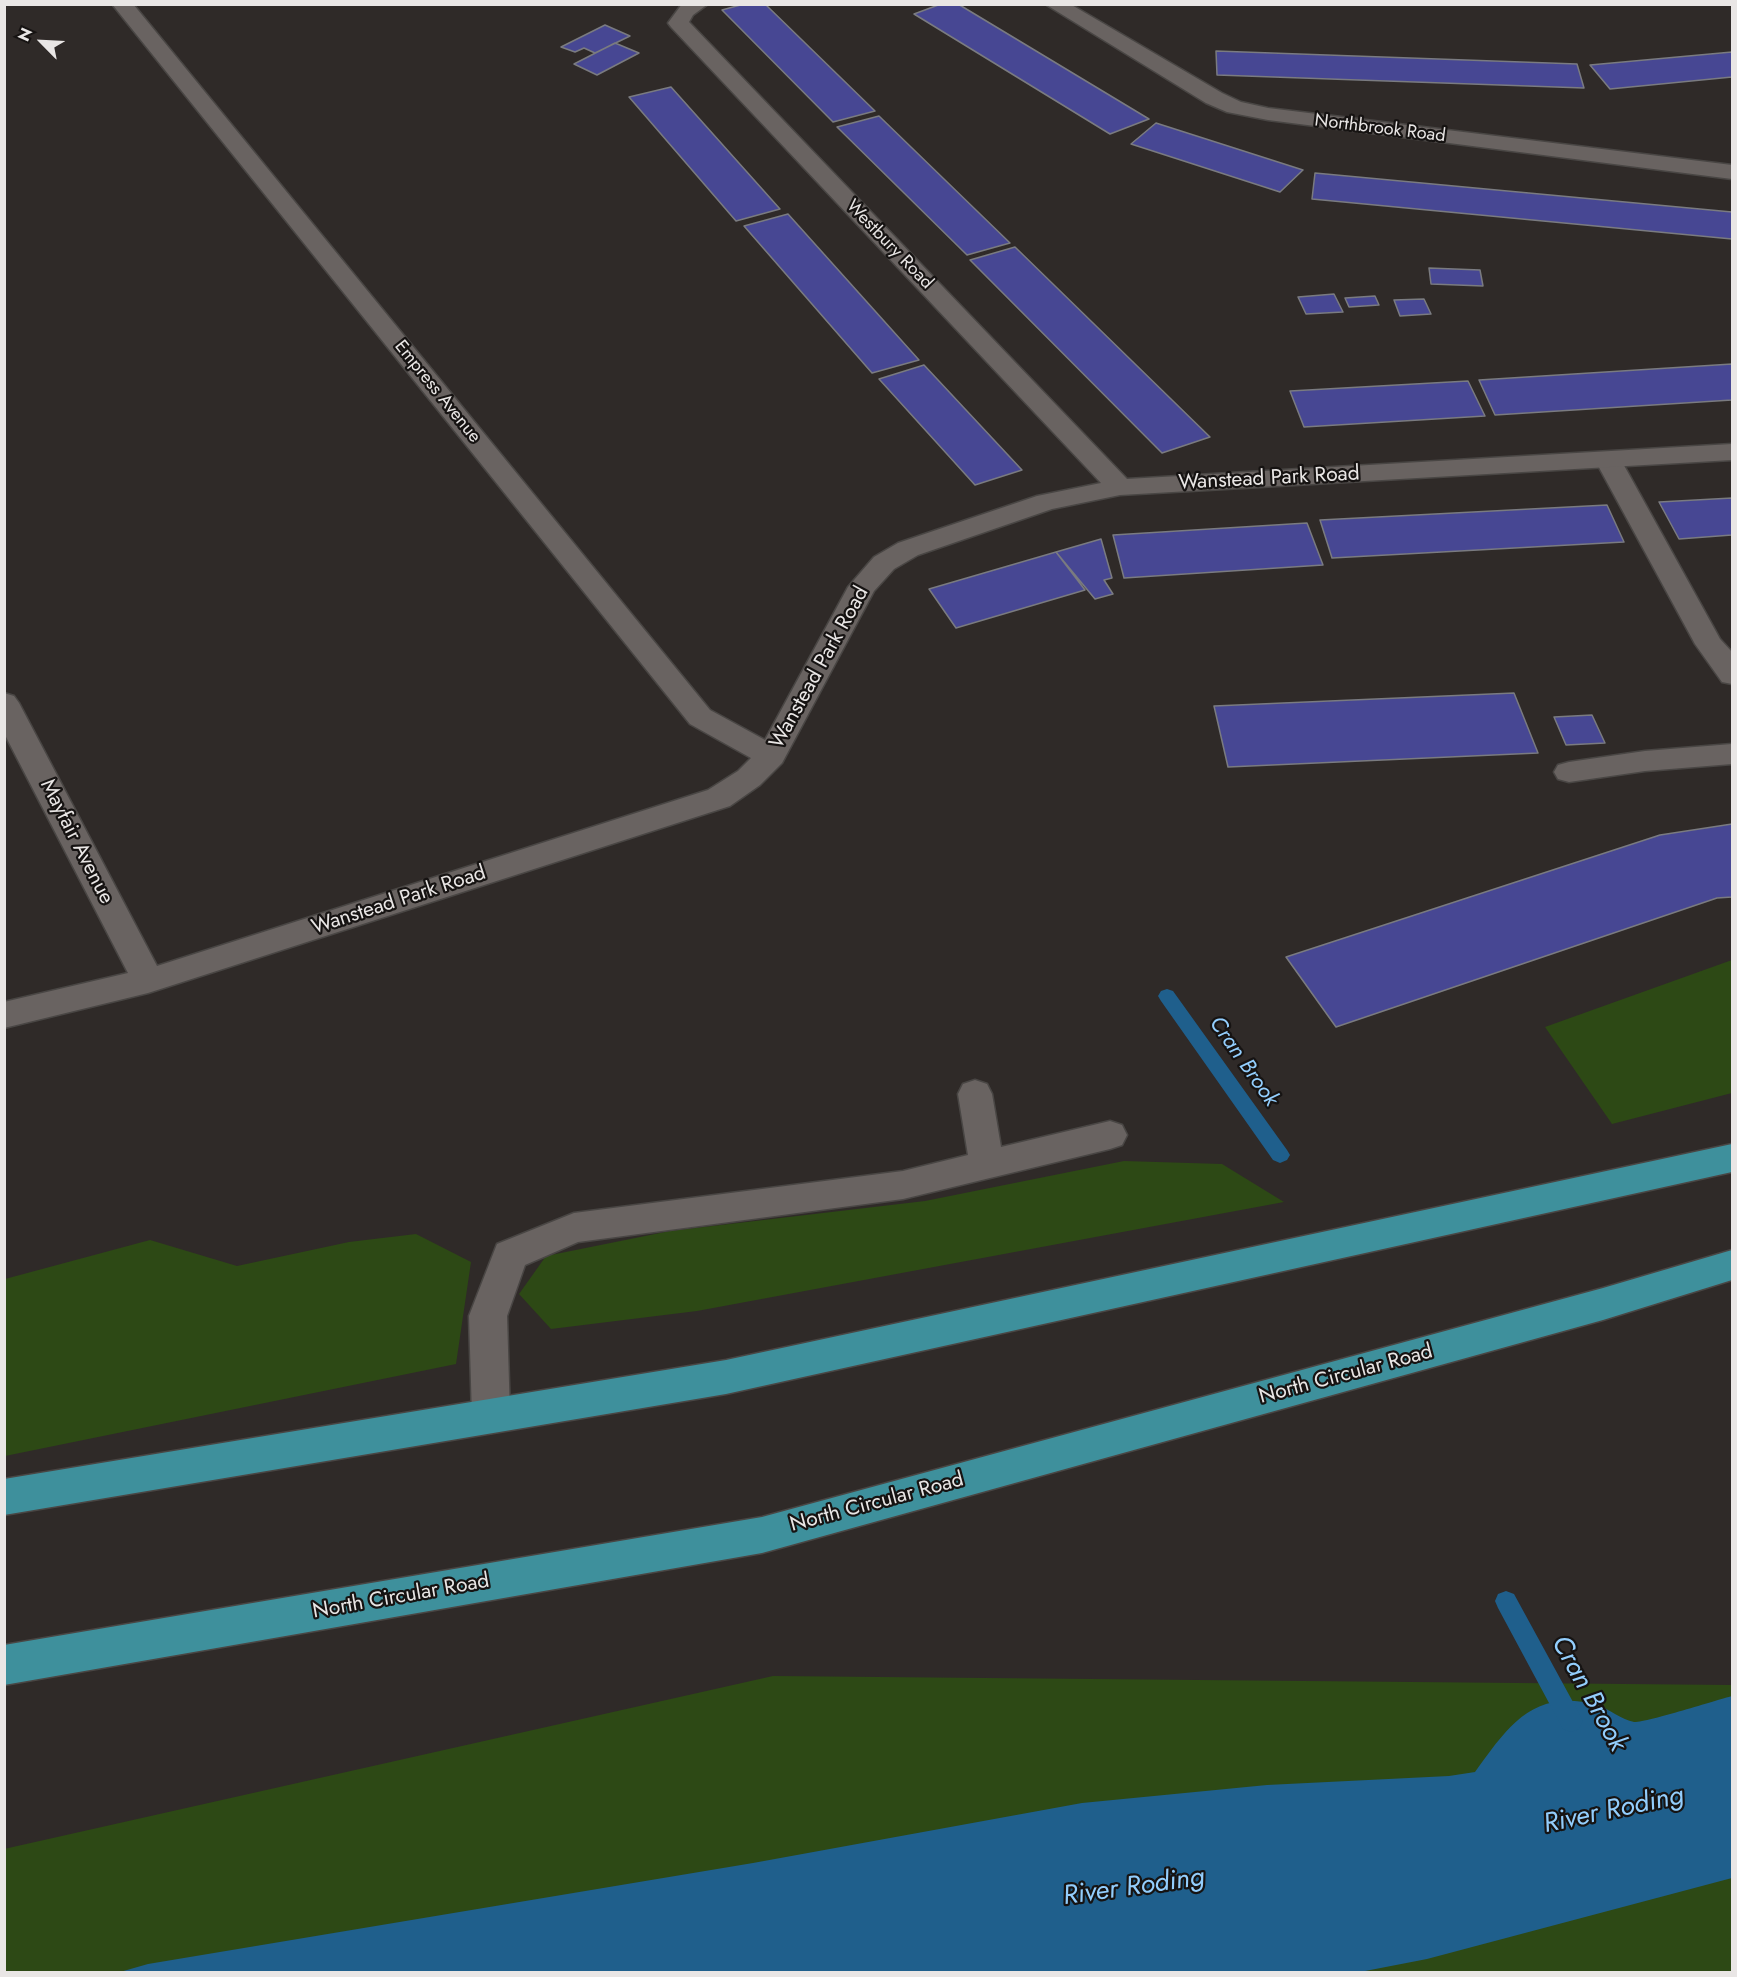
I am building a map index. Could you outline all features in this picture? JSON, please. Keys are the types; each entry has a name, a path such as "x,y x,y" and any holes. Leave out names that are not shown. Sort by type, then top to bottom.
{"highway":[{"path":"4,1497 726,1377 1732,1158"},
{"name":"North Circular Road","path":"4,1665 762,1535 1603,1304 1732,1265"}],"street":[{"name":"Empress Avenue","path":"122,4 700,717 771,756"},
{"name":"Westbury Road","path":"698,4 685,11 678,23 1120,487"},
{"name":"Northbrook Road","path":"1055,4 1214,98 1235,107 1268,114 1709,171 1732,172"},
{"name":"Wanstead Park Road","path":"4,1015 148,981 719,798 749,778 771,756 862,587 884,563 908,549 1046,502 1120,487 1732,452"},
{"path":"1608,460 1708,644 1726,663 1732,675"},
{"name":"Mayfair Avenue","path":"4,703 148,981"},
{"path":"1569,772 1645,761 1732,754"},
{"path":"975,1094 987,1165"},
{"path":"491,1416 488,1316 510,1255 574,1228 903,1185 1110,1135"}],"green space":[{"path":"1732,960 1732,1093 1612,1124 1545,1027"},
{"path":"1124,1161 1222,1164 1284,1202 697,1311 551,1329 519,1294 546,1256 670,1231 925,1201"},
{"path":"416,1234 471,1262 456,1364 5,1456 5,1279 150,1240 237,1266 349,1242"},
{"path":"773,1676 1732,1685 1732,1972 5,1972 4,1849"}],"water":[{"name":"River Roding","path":"1732,1696 1732,1878 1427,1959 1360,1972 120,1972 148,1964 753,1863 1082,1803 1267,1785 1449,1776 1475,1772 1512,1726 1525,1714 1540,1706 1575,1701 1597,1705 1634,1722"}],"building":[{"path":"744,4 765,4 875,111 833,122 722,10"},
{"path":"941,4 958,4 1149,119 1110,134 914,14"},
{"path":"605,25 630,36 595,53 584,48 575,52 561,47"},
{"path":"615,43 639,53 597,75 574,64"},
{"path":"1216,51 1577,64 1584,88 1217,75"},
{"path":"1732,52 1732,77 1610,89 1590,65"},
{"path":"671,87 780,209 736,221 629,97"},
{"path":"879,116 1010,243 967,255 837,127"},
{"path":"1156,123 1303,170 1280,192 1131,144"},
{"path":"1315,173 1732,212 1732,239 1312,199"},
{"path":"788,214 919,360 872,373 744,226"},
{"path":"1015,247 1210,437 1162,453 970,260"},
{"path":"1429,268 1480,270 1483,286 1431,284"},
{"path":"1334,294 1343,312 1306,314 1298,297"},
{"path":"1375,296 1379,305 1349,307 1345,298"},
{"path":"1424,299 1431,314 1400,316 1394,300"},
{"path":"1732,364 1732,400 1495,415 1479,380"},
{"path":"924,365 1022,470 975,485 879,379"},
{"path":"1468,381 1485,416 1304,427 1290,391"},
{"path":"1732,498 1732,535 1679,539 1659,502"},
{"path":"1607,505 1624,542 1332,558 1320,520"},
{"path":"1307,523 1323,565 1124,578 1113,535"},
{"path":"1101,539 1112,578 1104,580 1113,594 1095,599 1056,552"},
{"path":"1056,552 1085,590 956,628 929,589"},
{"path":"1514,693 1538,753 1228,767 1214,706"},
{"path":"1592,715 1605,743 1566,745 1554,717"},
{"path":"1732,824 1732,897 1717,898 1336,1027 1286,957 1660,835"}],"waterway":[{"name":"Cran Brook","path":"1167,996 1280,1155"},
{"name":"Cran Brook","path":"1506,1601 1571,1721"}]}
